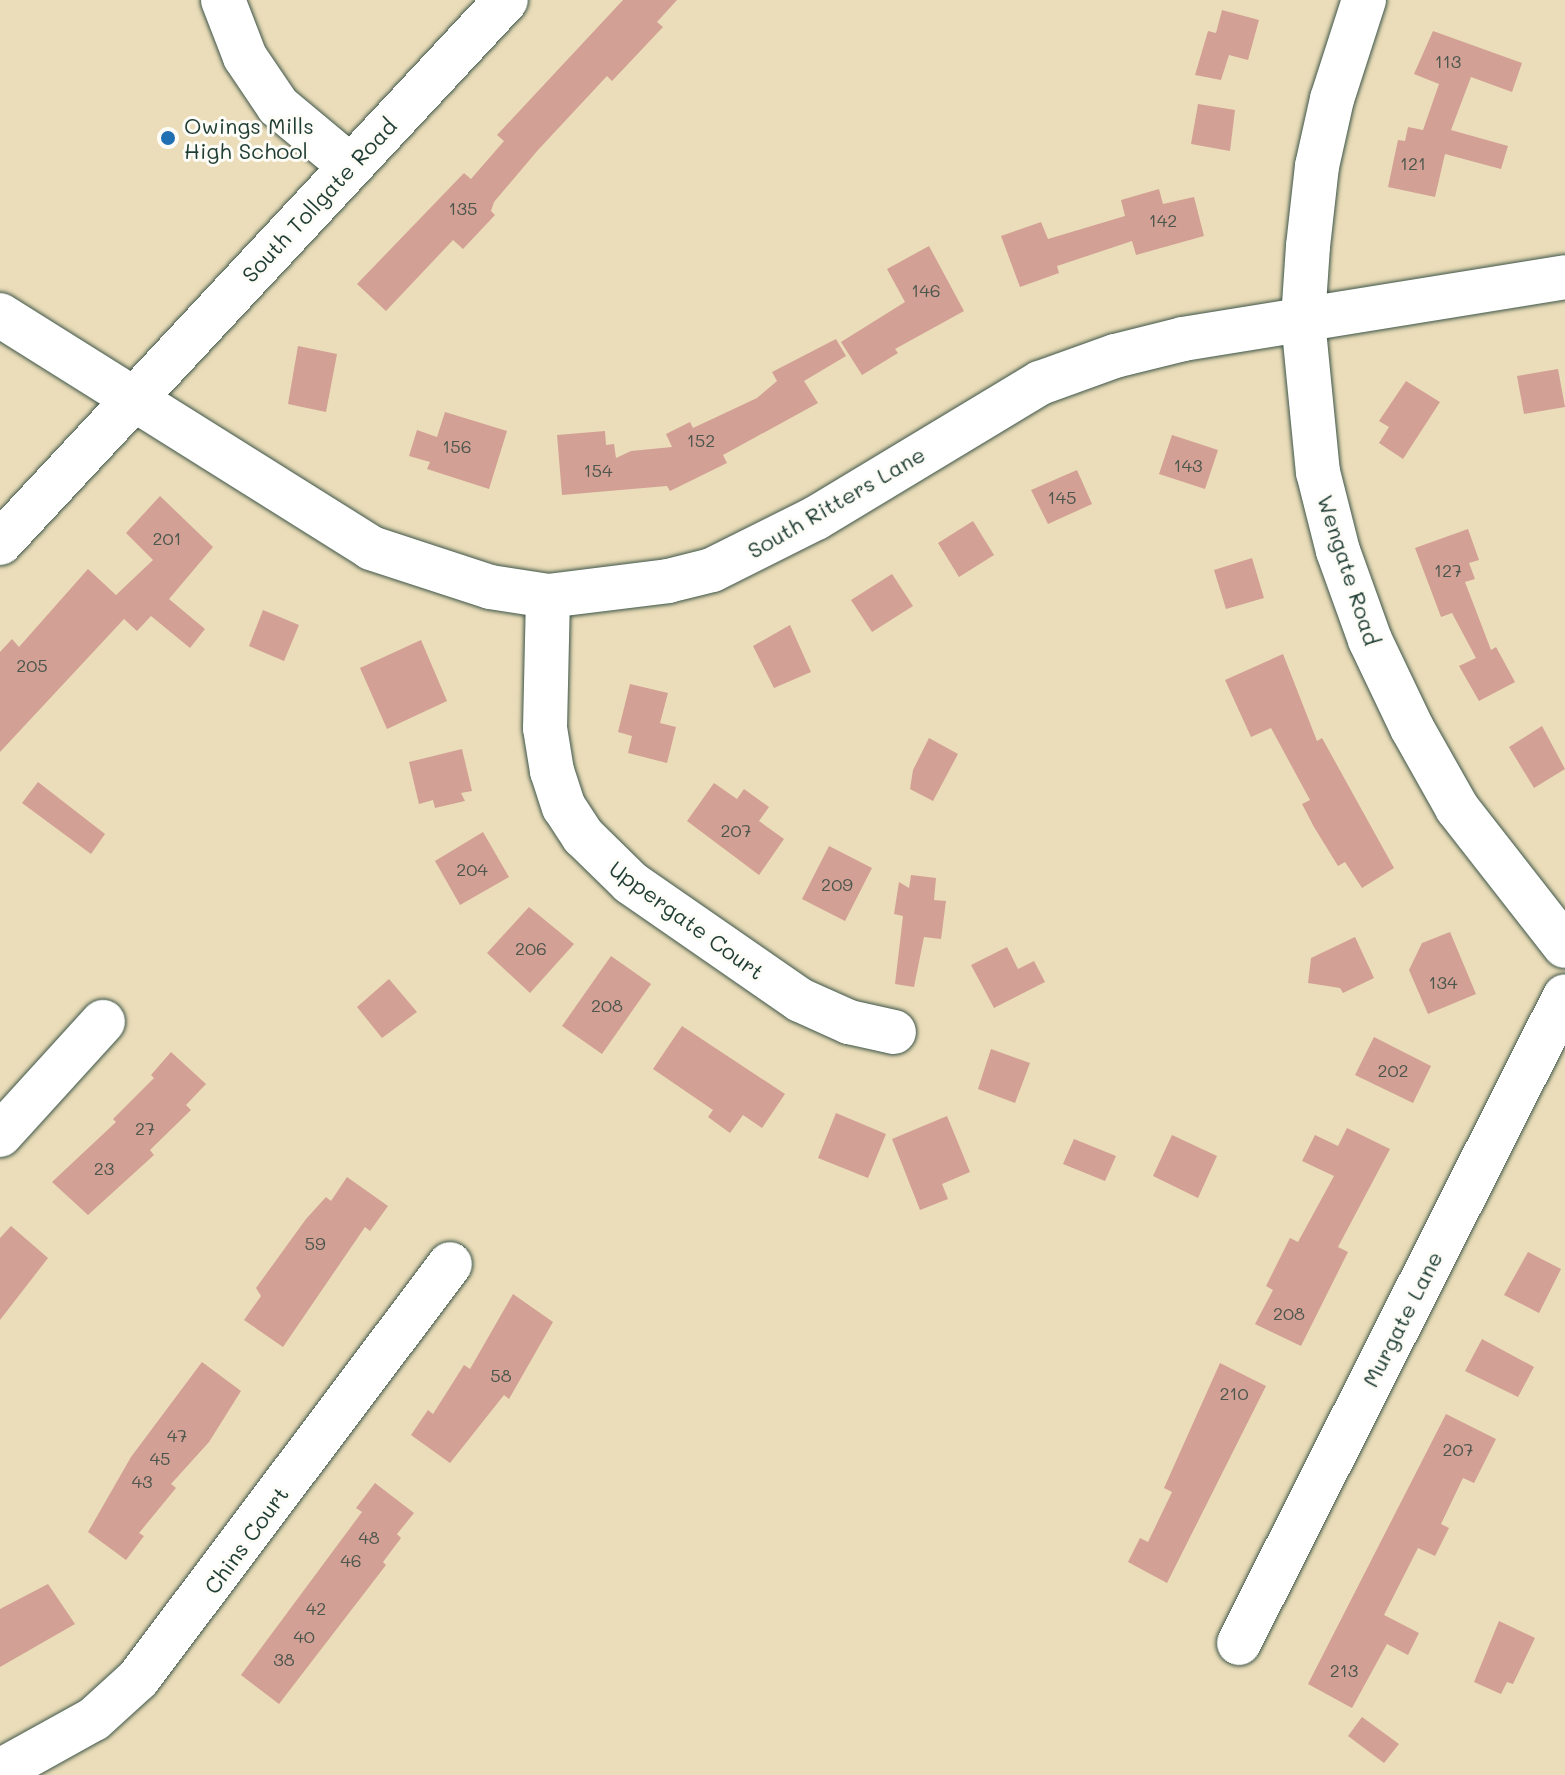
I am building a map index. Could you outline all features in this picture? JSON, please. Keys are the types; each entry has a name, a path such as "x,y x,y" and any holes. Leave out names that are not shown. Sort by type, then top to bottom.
{"street":[{"path":"223,0 245,57 278,106 350,166"},
{"name":"South Tollgate Road","path":"0,543 506,0"},
{"name":"Wengate Road","path":"1364,0 1317,166 1303,320 1318,472 1338,551 1370,640 1457,808 1565,946"},
{"name":"South Ritters Lane","path":"0,315 371,548 490,587 548,596 668,581 712,570 816,518 1040,383 1128,352 1565,277"},
{"name":"Uppergate Court","path":"548,596 545,728 560,795 583,836 631,883 800,1000 849,1022 894,1032"},
{"name":"Murgate Lane","path":"1239,1643 1565,996"},
{"path":"0,1135 103,1022"},
{"name":"Chins Court","path":"0,1771 94,1719 138,1679 450,1264"}],"building":[{"path":"623,0 677,0 657,22 663,27 612,81 607,76 538,150 494,202 491,211 495,215 463,249 453,240 386,311 357,284 464,173 471,179 504,141 497,135"},
{"path":"1222,10 1259,20 1248,60 1229,55 1221,80 1195,75 1208,31 1216,33"},
{"path":"1433,31 1522,63 1512,92 1471,77 1451,130 1508,146 1501,169 1445,154 1435,197 1388,187 1398,140 1405,141 1408,127 1423,130 1439,84 1414,74"},
{"path":"1198,104 1235,110 1230,151 1191,144"},
{"path":"1159,189 1163,204 1194,197 1204,236 1136,255 1132,241 1057,266 1059,273 1020,287 1001,236 1041,222 1048,239 1125,216 1121,200"},
{"path":"929,246 964,311 895,349 898,353 862,375 841,342 905,302 887,269"},
{"path":"836,339 846,356 804,381 818,403 723,455 727,463 670,491 667,486 562,495 557,435 605,431 606,445 614,444 616,458 631,451 672,447 666,434 690,422 693,428 757,398 777,381 772,372"},
{"path":"298,346 337,354 326,412 288,404"},
{"path":"1558,369 1565,407 1524,414 1517,376"},
{"path":"1406,381 1440,402 1403,459 1379,443 1389,427 1379,421"},
{"path":"445,412 507,431 489,489 427,469 430,462 409,456 417,430 437,437"},
{"path":"1172,435 1218,450 1205,489 1159,474"},
{"path":"1077,470 1092,504 1048,524 1031,490"},
{"path":"160,496 213,547 169,599 205,629 190,648 151,616 137,631 124,619 0,752 0,652 12,639 19,647 88,569 116,595 153,560 126,533"},
{"path":"973,521 994,555 959,577 938,543"},
{"path":"1468,529 1479,560 1469,563 1475,579 1465,582 1491,650 1496,647 1515,682 1479,701 1459,666 1476,658 1452,613 1441,617 1415,548"},
{"path":"1252,558 1264,598 1226,609 1214,570"},
{"path":"892,574 913,606 872,632 851,600"},
{"path":"263,610 299,625 284,661 249,646"},
{"path":"790,625 811,672 774,688 753,646"},
{"path":"421,640 447,701 387,729 360,668"},
{"path":"1283,654 1317,741 1322,738 1394,868 1362,888 1345,862 1338,866 1314,827 1302,804 1310,800 1271,728 1251,737 1225,680"},
{"path":"630,684 668,693 660,723 676,727 667,763 628,753 632,736 618,732"},
{"path":"1542,726 1565,769 1534,788 1509,747"},
{"path":"929,738 958,754 933,801 910,789 913,770"},
{"path":"462,749 472,791 461,793 465,801 435,808 433,800 419,804 409,762"},
{"path":"38,782 105,834 91,854 22,803"},
{"path":"714,783 737,799 744,789 769,807 759,821 784,839 759,875 687,821"},
{"path":"483,832 509,877 460,905 435,861"},
{"path":"829,846 872,868 845,921 802,899"},
{"path":"911,875 936,878 934,900 946,901 941,939 924,937 914,987 895,984 903,916 894,914 899,882 909,888"},
{"path":"529,907 574,944 530,993 487,953"},
{"path":"1450,932 1476,994 1428,1014 1409,970 1422,943"},
{"path":"1355,937 1374,978 1343,993 1340,988 1308,983 1311,958"},
{"path":"1007,947 1018,969 1034,961 1045,982 994,1008 971,965"},
{"path":"611,956 651,984 602,1054 562,1026"},
{"path":"389,979 417,1012 382,1038 357,1007"},
{"path":"682,1026 785,1094 762,1128 743,1115 730,1133 708,1117 713,1110 653,1069"},
{"path":"1374,1037 1431,1066 1413,1103 1355,1075"},
{"path":"991,1049 1030,1063 1015,1103 978,1089"},
{"path":"171,1052 206,1084 186,1105 191,1110 150,1150 154,1155 88,1215 52,1182 116,1122 113,1119 154,1078 151,1075"},
{"path":"836,1113 886,1134 868,1178 818,1158"},
{"path":"947,1116 970,1172 942,1184 948,1199 920,1210 892,1139"},
{"path":"1347,1128 1390,1149 1338,1247 1348,1252 1301,1346 1255,1324 1273,1290 1266,1286 1290,1238 1298,1242 1334,1176 1302,1161 1315,1135 1338,1146"},
{"path":"1172,1135 1217,1156 1198,1198 1153,1176"},
{"path":"1074,1139 1116,1156 1105,1181 1063,1164"},
{"path":"347,1177 388,1206 370,1231 365,1227 283,1347 244,1320 261,1296 256,1288 306,1219 326,1197 331,1201"},
{"path":"11,1226 48,1258 0,1320 0,1238"},
{"path":"1528,1252 1561,1269 1539,1313 1504,1295"},
{"path":"513,1294 553,1322 509,1399 504,1395 450,1463 411,1435 428,1410 433,1414 464,1365 470,1369"},
{"path":"1482,1339 1534,1367 1518,1397 1465,1371"},
{"path":"202,1362 241,1391 209,1442 171,1484 176,1488 139,1533 144,1536 126,1560 88,1532 131,1457"},
{"path":"1220,1363 1266,1386 1167,1583 1128,1562 1140,1538 1148,1542 1172,1492 1164,1488"},
{"path":"1446,1414 1496,1439 1474,1483 1463,1478 1441,1524 1449,1528 1435,1556 1418,1548 1384,1615 1419,1633 1408,1655 1387,1644 1352,1708 1308,1684"},
{"path":"375,1483 414,1513 397,1534 401,1538 383,1562 386,1565 279,1704 241,1675 362,1512 356,1508"},
{"path":"48,1584 75,1624 0,1667 0,1609"},
{"path":"1499,1621 1535,1638 1513,1684 1507,1682 1501,1694 1474,1682"},
{"path":"1362,1717 1399,1744 1384,1763 1348,1736"}],"place":[{"name":"Owings Mills High School","path":"168,138"}]}
